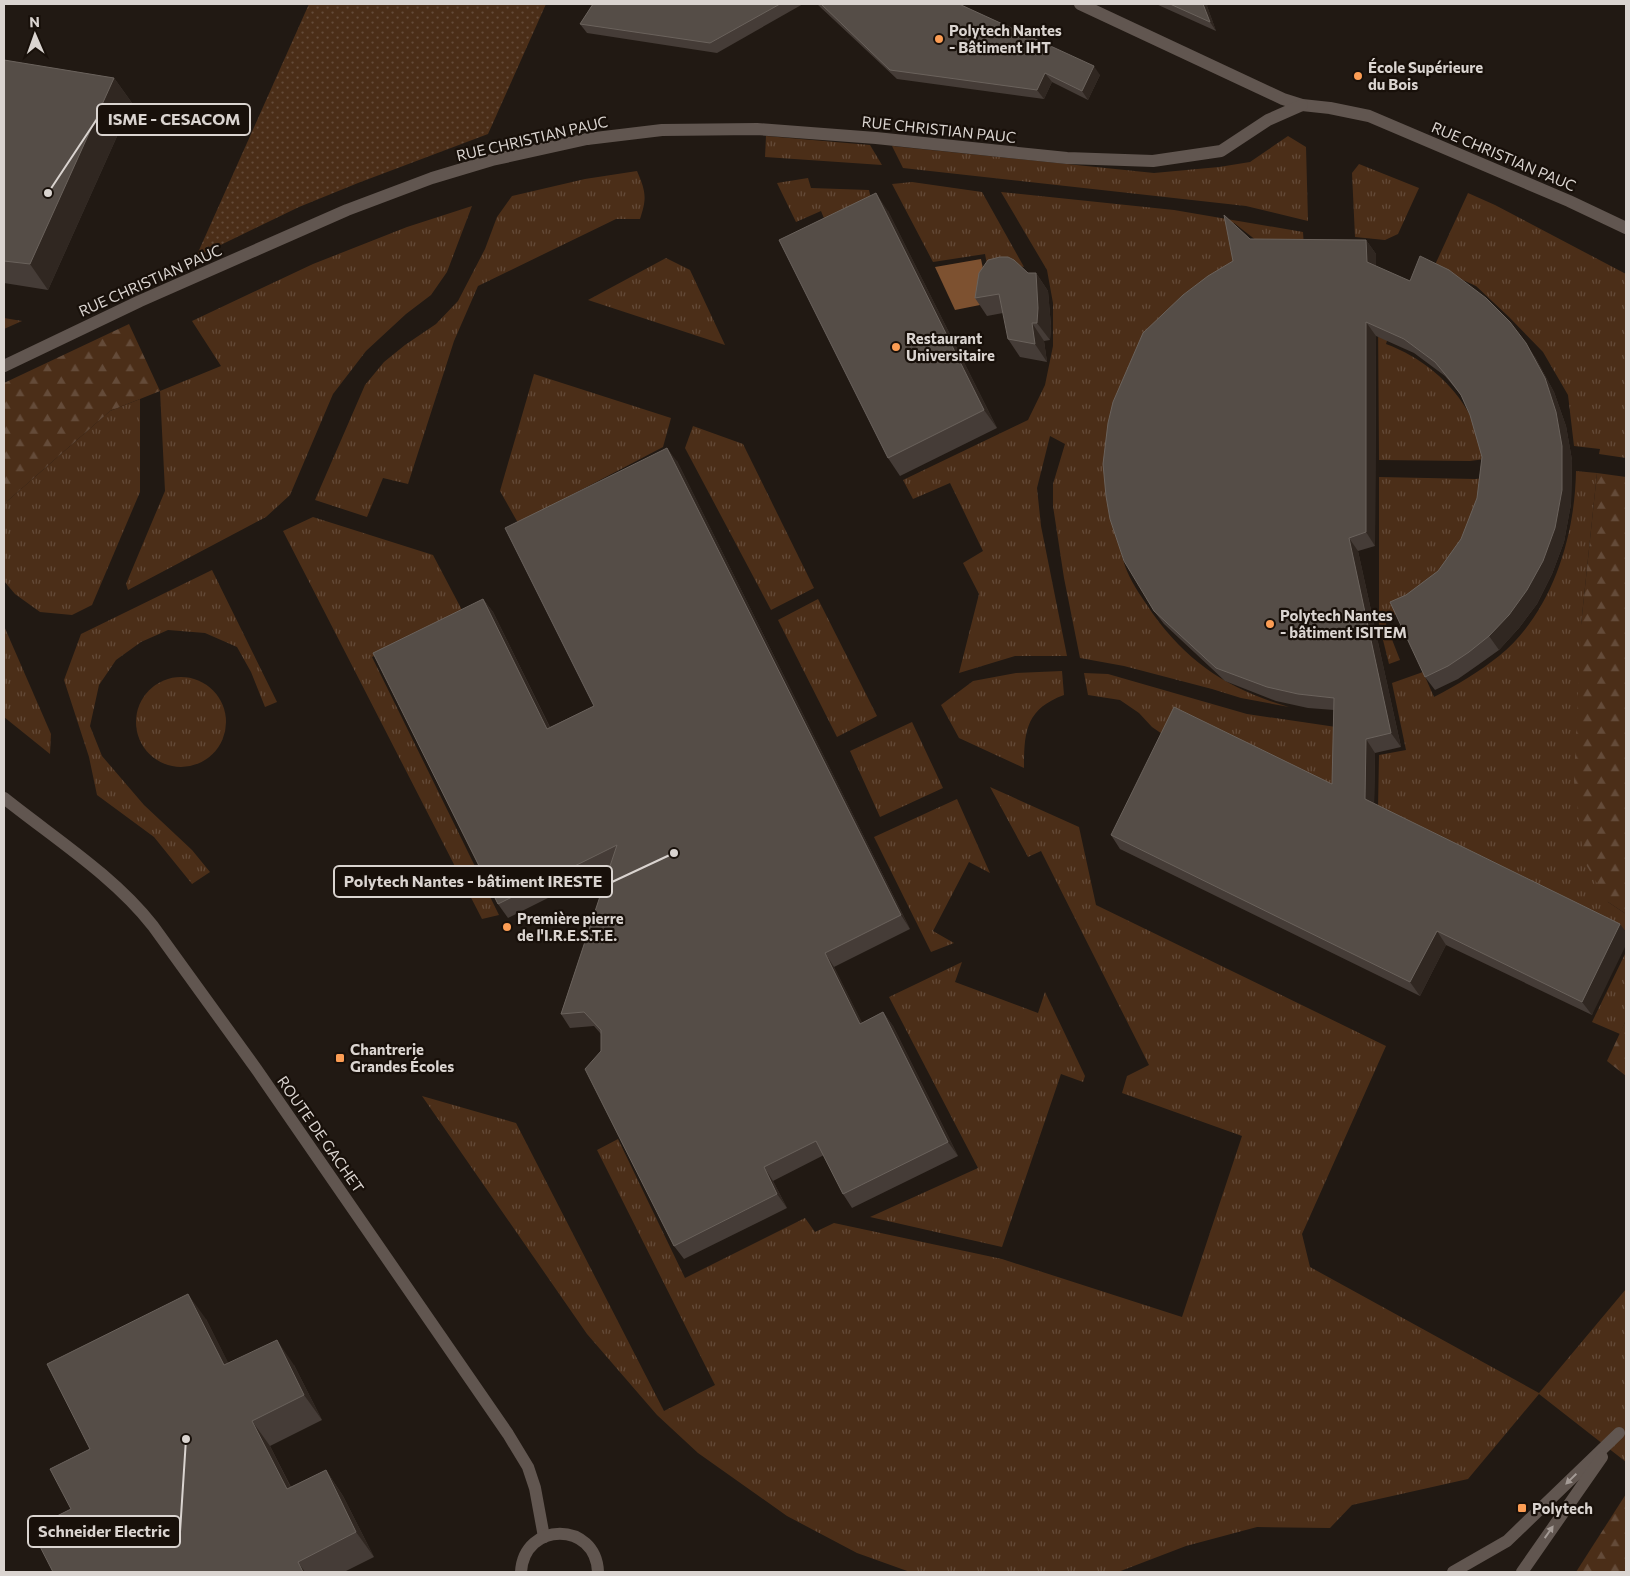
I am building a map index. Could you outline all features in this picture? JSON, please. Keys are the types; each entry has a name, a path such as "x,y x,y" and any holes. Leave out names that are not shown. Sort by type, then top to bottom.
{"street":[{"name":"RUE CHRISTIAN PAUC","path":"1080,4 1283,99 1302,105 1330,108 1369,116 1569,200 1626,228"},
{"name":"RUE CHRISTIAN PAUC","path":"4,366 140,302 347,210 432,178 492,160 587,139 662,130 757,130 876,138 1068,158 1153,161 1221,151 1268,120 1302,105"},
{"name":"ROUTE DE GACHET","path":"4,798 94,869 140,909 153,926 257,1070 508,1434 530,1474 535,1488 544,1537"},
{"path":"1453,1572 1507,1541 1622,1427"},
{"path":"1522,1572 1622,1427"},
{"path":"522,1572 522,1563 534,1543 544,1537 565,1534 580,1539 589,1546 595,1555 598,1572"}],"green space":[{"path":"309,4 546,4 488,134 299,207 196,257"},
{"path":"766,136 870,145 882,165 765,157"},
{"path":"1288,136 1306,147 1308,221 1246,206 903,168 892,146 1154,173 1250,162"},
{"path":"1359,164 1419,188 1398,234 1385,240 1355,237 1352,173"},
{"path":"637,171 644,195 644,206 640,219 616,219 478,286 454,341 408,484 383,478 367,517 315,500 365,385 384,362 436,324 458,301 485,249 497,217 512,196 585,179"},
{"path":"808,178 811,188 869,190 872,203 830,233 821,211 796,222 777,183"},
{"path":"912,182 982,192 1024,267 1014,265 990,280 985,254 933,262 892,184"},
{"path":"1001,192 1174,210 1303,232 1304,247 1266,248 1234,223 1231,224 1239,271 1117,534 1124,562 1132,582 1153,614 1181,647 1212,673 1230,683 1248,692 1289,707 1241,698 1124,666 1080,658 1064,578 1053,506 1053,484 1065,444 1050,436 1037,488 1041,526 1067,656 1015,656 959,673 979,594 963,563 983,551 950,483 913,499 903,480 1028,420 1045,385 1053,346 1053,303 1047,270"},
{"path":"1468,193 1495,205 1626,274 1626,458 1599,454 1600,449 1574,446 1568,395 1543,352 1476,286 1434,267"},
{"path":"472,206 447,272 431,295 406,314 366,351 333,394 290,495 266,517 128,590 126,584 165,491 160,391 221,366 192,321 313,264 407,227"},
{"path":"666,258 690,270 725,345 588,300"},
{"path":"1378,316 1394,319 1386,344 1423,363 1445,381 1463,403 1475,425 1485,459 1470,461 1379,460"},
{"path":"4,318 22,321 4,329"},
{"path":"129,324 160,391 110,411 4,504 4,383"},
{"path":"534,374 671,418 663,447 518,523 500,491"},
{"path":"140,399 140,492 92,605 72,615 40,612 15,594 4,581 4,504 110,411"},
{"path":"693,426 743,444 814,588 771,610 685,448"},
{"path":"1576,471 1597,473 1581,625 1608,902 1626,914 1626,931 1378,810 1379,755 1406,750 1392,683 1423,672 1434,697 1484,667 1499,656 1517,638 1533,618 1557,572 1571,522"},
{"path":"1597,473 1626,477 1626,914 1608,902 1584,861 1574,781 1581,625"},
{"path":"1379,477 1486,478 1476,533 1403,611 1384,619 1400,660 1389,664 1379,624"},
{"path":"313,517 433,555 463,612 372,657 499,915 482,919 283,531"},
{"path":"212,570 277,702 265,707 251,672 237,647 205,633 168,630 141,642 116,660 99,685 90,726 102,756 144,805 192,850 210,872 192,884 154,837 97,795 89,757 64,680 81,634"},
{"path":"818,599 877,716 837,737 778,620"},
{"path":"4,626 51,734 50,754 4,717"},
{"path":"1062,671 1064,695 1042,707 1030,723 1025,743 1024,768 959,738 941,705 973,681 1016,673"},
{"path":"1084,673 1108,674 1247,714 1336,727 1338,792 1171,740 1120,700 1088,695"},
{"path":"172,677 190,677 206,684 219,697 226,713 226,731 219,747 206,760 190,767 172,767 156,760 143,747 136,731 136,713 143,697 156,684"},
{"path":"912,722 943,788 880,817 850,751"},
{"path":"990,787 1079,827 1096,905 1386,1046 1302,1234 1310,1267 1539,1393 1626,1289 1626,1462 1539,1394 1468,1479 1352,1505 1330,1528 1257,1527 1186,1546 1118,1572 910,1572 857,1553 787,1516 698,1453 657,1415 587,1334 422,1096 516,1123 664,1411 715,1385 597,1150 618,1139 685,1278 805,1218 815,1232 834,1223 1002,1259 1182,1317 1242,1136 1122,1093 1127,1076 1149,1065 1041,851 1028,857"},
{"path":"957,799 990,873 969,862 933,931 954,943 931,952 874,837"},
{"path":"1626,952 1626,1020 1620,1034 1592,1022"},
{"path":"962,962 955,982 1038,1013 1045,992 1085,1076 1083,1082 1061,1074 1002,1247 870,1217 978,1168 889,997"},
{"path":"1626,1020 1626,1076 1607,1061"},
{"path":"1626,1494 1626,1572 1576,1572"}],"shaded area":[{"path":"981,259 990,303 955,310 935,267"}],"building":[{"path":"593,4 780,4 710,43 580,24"},
{"name":"Polytech Nantes - Bâtiment IHT","path":"821,4 959,4 1094,66 1082,91 1045,73 1037,90 890,70"},
{"path":"1170,4 1203,4 1210,22"},
{"path":"4,60 114,78 30,264 4,261"},
{"name":"Restaurant Universitaire","path":"876,193 984,410 888,458 779,240"},
{"name":"Polytech Nantes - bâtiment ISITEM","path":"1224,215 1250,239 1366,240 1367,262 1410,281 1420,256 1449,270 1486,298 1510,322 1526,343 1545,378 1556,412 1562,446 1562,490 1555,528 1543,561 1527,590 1509,615 1489,636 1448,666 1425,677 1390,602 1406,595 1438,571 1461,539 1477,498 1482,457 1470,415 1461,395 1435,362 1404,339 1366,322 1366,532 1349,538 1391,733 1366,739 1365,799 1620,924 1582,1002 1437,931 1410,982 1111,835 1174,707 1332,784 1334,698 1298,694 1267,687 1216,668 1154,611 1124,561 1110,519 1103,464 1108,423 1113,402 1143,333 1183,295 1208,276 1233,261"},
{"path":"1008,257 1014,260 1028,273 1036,273 1037,323 1032,323 1035,344 1008,339 999,294 975,298 979,273 988,260"},
{"path":"667,448 901,915 825,953 860,1024 883,1012 948,1142 843,1194 816,1141 764,1167 777,1194 674,1246 585,1069 601,1051 601,1030 584,1012 561,1014 617,845 498,904 373,653 483,599 547,729 594,706 505,528"},
{"path":"188,1294 224,1365 277,1340 304,1395 252,1421 287,1489 326,1470 356,1532 298,1562 303,1572 53,1572 31,1529 71,1509 50,1469 90,1449 47,1364"}],"place":[{"name":"Polytech Nantes - Bâtiment IHT","path":"939,39"},
{"name":"École Supérieure du Bois","path":"1358,76"},
{"name":"ISME - CESACOM","path":"48,193"},
{"name":"Restaurant Universitaire","path":"896,347"},
{"name":"Polytech Nantes - bâtiment ISITEM","path":"1270,624"},
{"name":"Polytech Nantes - bâtiment IRESTE","path":"674,853"},
{"name":"Première pierre de l'I.R.E.S.T.E.","path":"507,927"},
{"name":"Chantrerie Grandes Écoles","path":"340,1058"},
{"name":"Schneider Electric","path":"186,1439"},
{"name":"Polytech","path":"1522,1508"}]}
